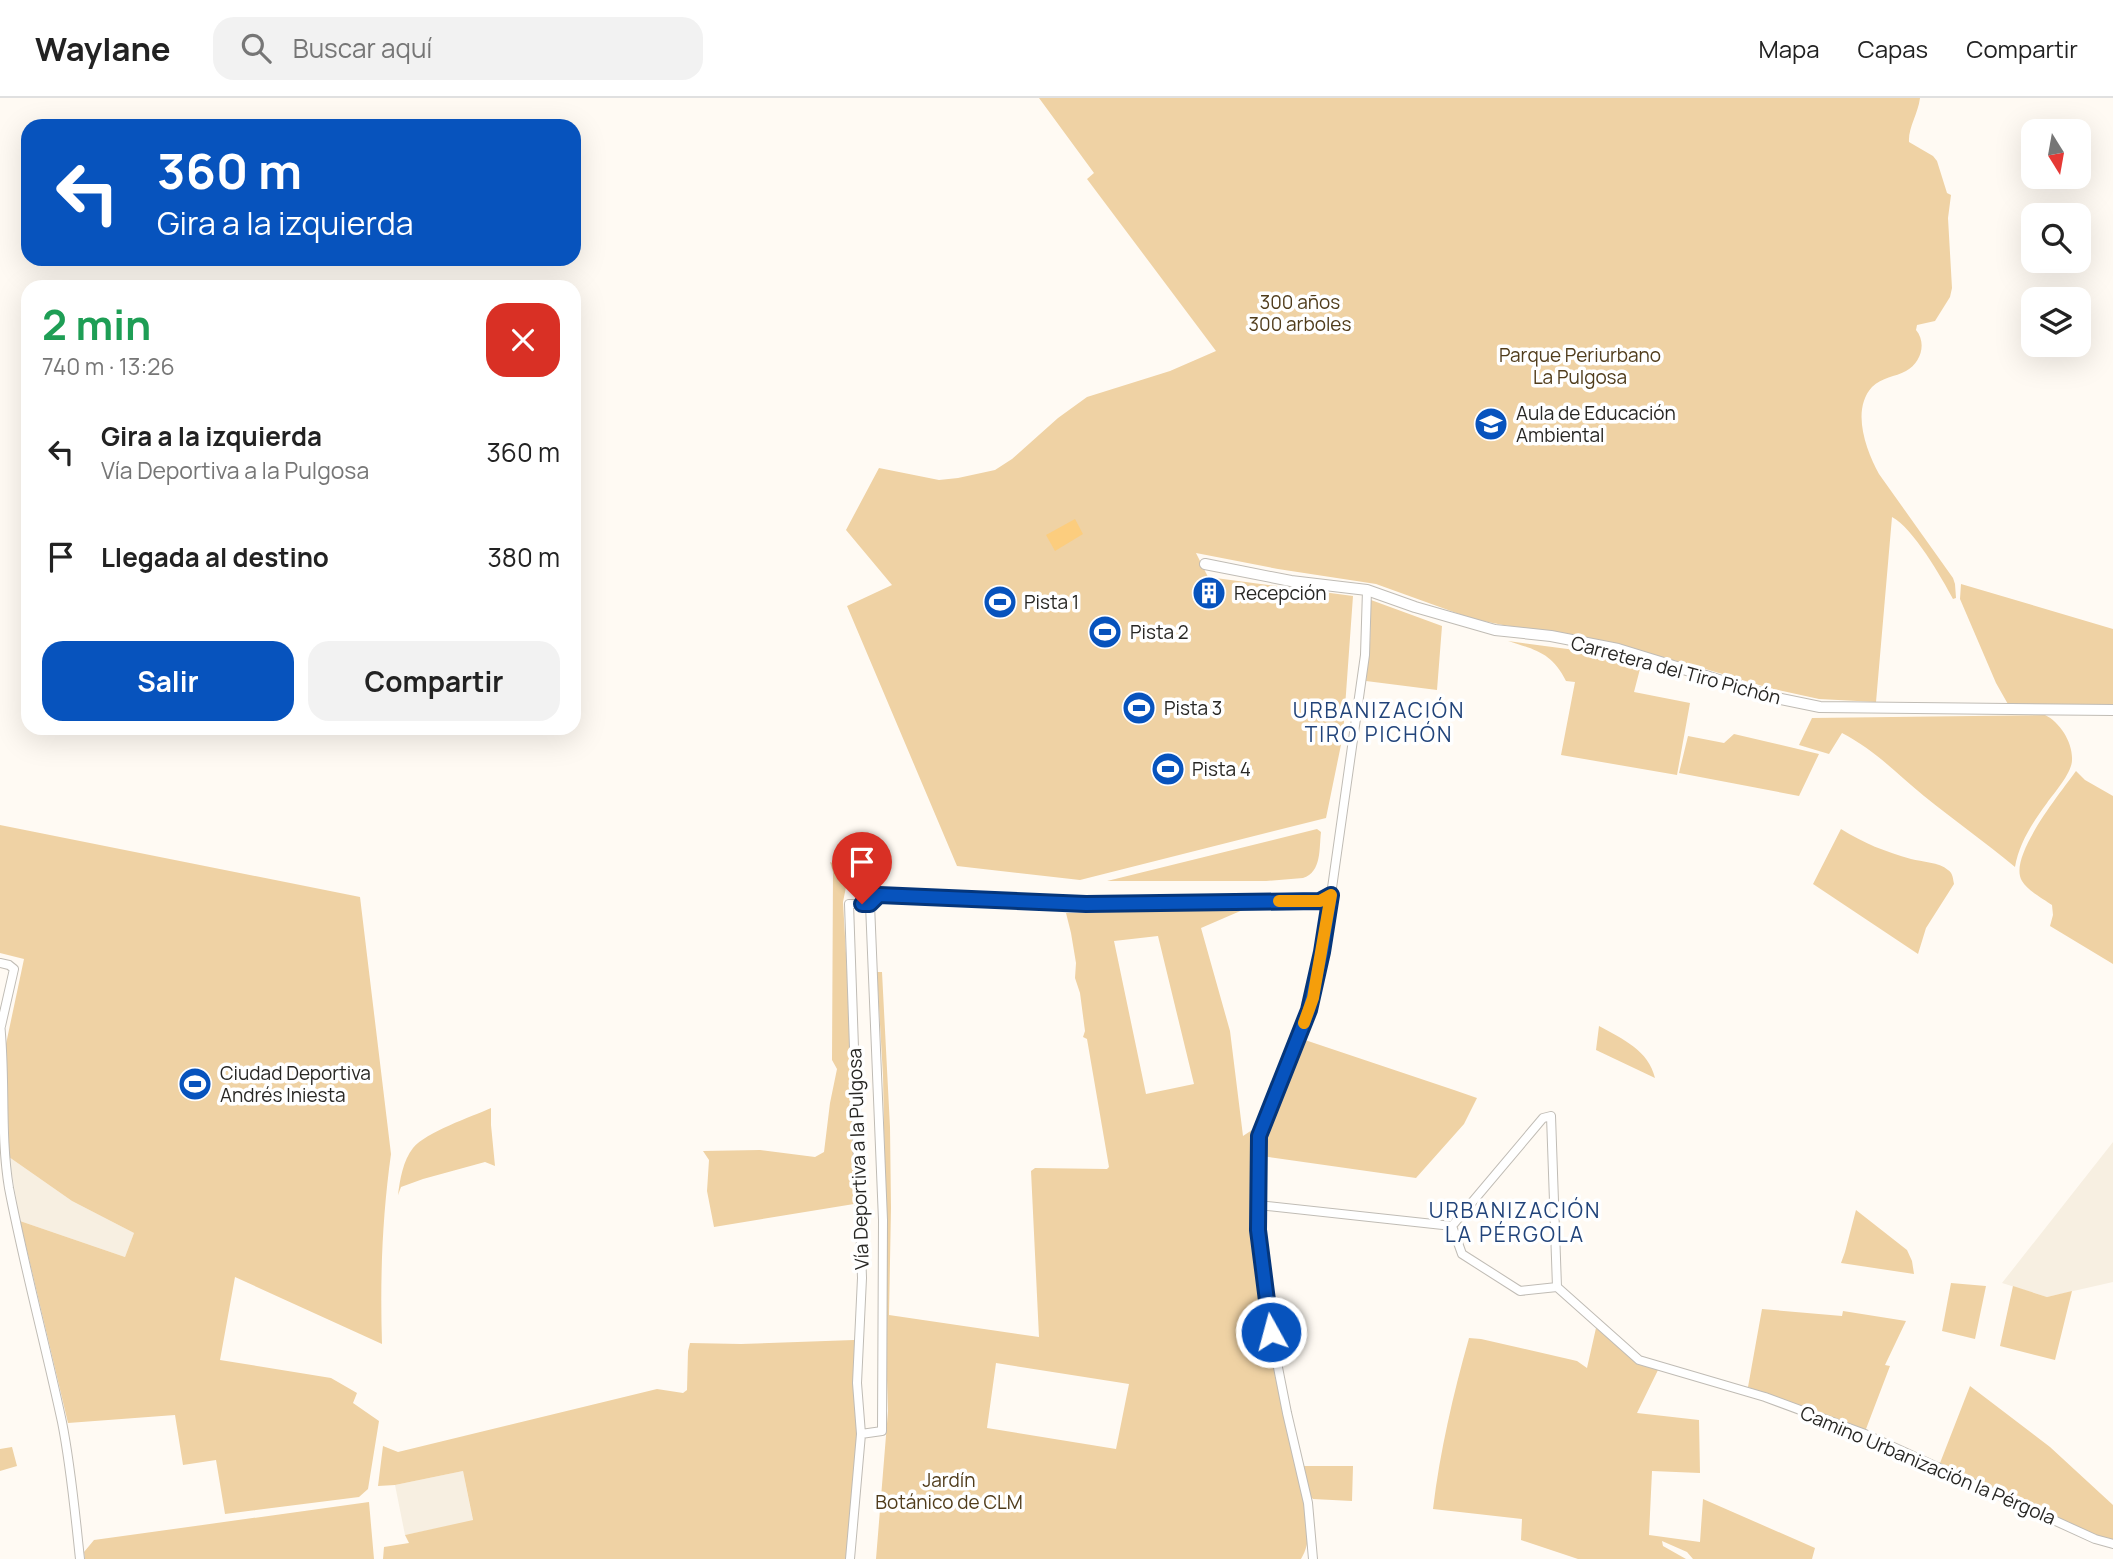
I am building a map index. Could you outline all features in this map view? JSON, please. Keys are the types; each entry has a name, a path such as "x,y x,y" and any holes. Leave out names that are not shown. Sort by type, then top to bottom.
{"street":[{"name":"Carretera del Tiro Pichón","path":"1205,564 1291,581 1367,590 1483,626 1618,649 1781,699 1820,707 2113,710"},
{"path":"1313,1559 1308,1503 1271,1332 1258,1230 1259,1136 1309,1010 1322,952 1365,655 1367,590"},
{"name":"Vía Deportiva a la Pulgosa","path":"850,1559 861,1434 857,1383 862,1278 849,904 870,904 879,895 1086,904 1320,901 1331,895"},
{"name":"Vía Deportiva a la Pulgosa","path":"861,1434 882,1431 883,1220 870,904"},
{"path":"0,963 9,965 14,970 0,1025 4,1187 62,1422 71,1472 80,1559"},
{"path":"1551,1116 1557,1287 1520,1291 1462,1254 1452,1226 1543,1118 1551,1116"},
{"path":"1259,1205 1452,1226"},
{"name":"Camino Urbanización la Pérgola","path":"1557,1287 1639,1360 1765,1396 1866,1434 2095,1539 2113,1544"}],"shaded area":[{"path":"1075,519 1083,534 1055,551 1046,535"},
{"path":"2113,1142 2113,1282 2047,1297 2002,1283"},
{"path":"9,1157 72,1201 134,1233 125,1257 20,1221"},
{"path":"463,1471 473,1521 405,1535 395,1485"}],"green space":[{"name":"Parque Periurbano La Pulgosa","path":"1039,98 1920,98 1909,142 1937,161 1947,193 1951,195 1948,218 1952,288 1950,297 1935,321 1917,325 1922,347 1919,358 1906,371 1872,387 1862,407 1862,418 1869,454 1879,474 1953,578 1956,598 1953,599 1918,542 1892,517 1876,702 1819,699 1576,635 1473,619 1376,584 1196,553 1208,577 1353,596 1343,735 1326,818 1080,880 957,866 847,606 892,585 846,530 879,468 939,480 995,470 1087,397 1170,371 1216,351 1087,179 1094,173"},
{"path":"1961,584 2113,629 2113,705 2009,706 1996,683 1960,599"},
{"path":"1371,600 1442,626 1437,690 1366,681"},
{"path":"1508,641 1575,650 1641,665 1634,692 1690,703 1677,775 1561,755 1575,682 1566,681 1549,658"},
{"path":"2045,715 2056,723 2068,740 2072,760 2062,783 2027,833 2015,867 1876,755 1842,733 1829,754 1799,745 1812,718"},
{"path":"1734,734 1819,754 1799,796 1679,773 1688,736 1724,743"},
{"path":"2076,771 2085,780 2113,796 2113,964 2050,926 2052,905 2025,885 2019,870 2022,856 2038,824"},
{"name":"Ciudad Deportiva Andrés Iniesta","path":"0,825 360,897 391,1154 382,1249 382,1344 235,1277 220,1360 331,1378 357,1393 353,1403 379,1421 368,1489 359,1497 225,1514 216,1460 183,1465 175,1415 68,1423 20,1221 125,1257 134,1233 72,1201 9,1157 6,1044 24,959 0,953"},
{"path":"1317,829 1321,832 1317,865 1314,871 1303,878 1266,881 1107,881"},
{"path":"1841,829 1875,847 1940,865 1951,873 1954,884 1926,928 1918,954 1813,884"},
{"path":"830,862 845,868 848,877 843,902 853,1075 854,1204 714,1227 707,1191 709,1160 703,1151 760,1150 815,1157 824,1152 837,1069 832,1060 833,872"},
{"name":"Jardín Botánico de CLM","path":"1245,909 1201,928 1230,1031 1243,1136 1261,1124 1254,1228 1305,1502 1308,1538 1301,1559 876,1559 888,1411 883,1076 877,972 882,972 890,1127 889,1315 1039,1337 1031,1171 1035,1168 1109,1167 1087,1039 1083,1037 1085,1031 1080,993 1075,978 1076,963 1066,913","holes":["1158,936 1194,1084 1146,1094 1114,941","996,1363 1129,1384 1116,1449 987,1428"]},
{"path":"1599,1026 1641,1053 1652,1068 1655,1078 1596,1050"},
{"path":"1302,1039 1477,1098 1464,1124 1416,1178 1262,1156 1261,1136"},
{"path":"491,1108 495,1166 485,1162 423,1179 401,1187 398,1195 404,1164 419,1142"},
{"path":"1856,1210 1907,1250 1914,1274 1841,1263"},
{"path":"1951,1283 1986,1286 1975,1339 1942,1331"},
{"path":"2013,1286 2047,1297 2072,1291 2055,1360 2000,1346"},
{"path":"1762,1309 1842,1316 1843,1311 1906,1321 1885,1365 1890,1366 1866,1429 1748,1387"},
{"path":"1596,1328 1636,1362 1658,1370 1637,1413 1699,1420 1700,1473 1652,1471 1649,1535 1700,1542 1703,1499 1815,1548 1812,1559 1693,1559 1687,1552 1662,1541 1663,1546 1686,1559 1578,1559 1521,1540 1522,1519 1433,1509 1448,1423 1469,1338 1577,1361 1587,1368"},
{"path":"854,1340 858,1438 847,1559 383,1559 384,1547 409,1543 405,1535 473,1520 463,1471 378,1486 383,1446 398,1452 657,1389 683,1393 687,1390 690,1343"},
{"path":"1970,1386 2050,1447 2113,1505 2113,1542 2101,1539 1940,1463"},
{"path":"12,1447 17,1466 0,1471 0,1449"},
{"path":"1303,1466 1353,1466 1352,1501 1313,1499"},
{"path":"369,1502 374,1559 85,1559 84,1552 94,1540"}],"slow traffic":[{"path":"1279,901 1320,901 1331,895 1313,998 1304,1023"}],"place":[{"name":"Aula de Educación Ambiental","path":"1491,424"},
{"name":"Recepción","path":"1209,593"},
{"name":"Pista 1","path":"1000,602"},
{"name":"Pista 2","path":"1105,632"},
{"name":"Pista 3","path":"1139,708"},
{"name":"Pista 4","path":"1168,769"},
{"name":"Ciudad Deportiva Andrés Iniesta","path":"195,1084"}],"district":[{"name":"URBANIZACIÓN TIRO PICHÓN","path":"1379,723"},
{"name":"URBANIZACIÓN LA PÉRGOLA","path":"1515,1223"}],"route":[{"path":"862,904 870,904 879,895 1086,904 1320,901 1331,895 1313,998 1259,1136 1258,1230 1271,1332"}],"park label":[{"name":"300 años 300 arboles","path":"1300,313"}]}
